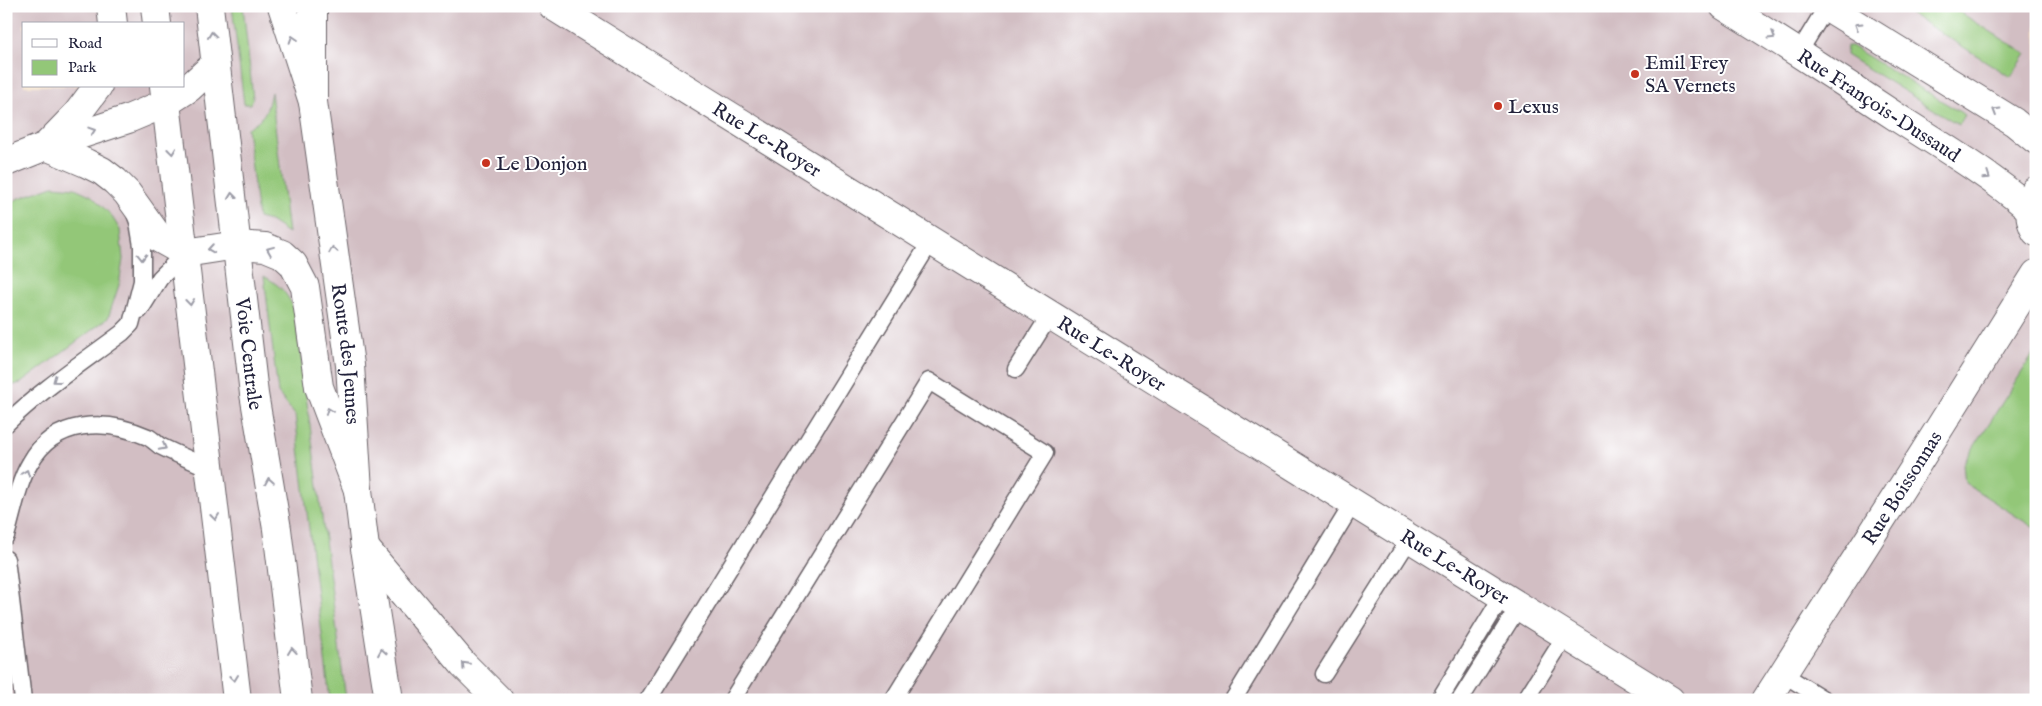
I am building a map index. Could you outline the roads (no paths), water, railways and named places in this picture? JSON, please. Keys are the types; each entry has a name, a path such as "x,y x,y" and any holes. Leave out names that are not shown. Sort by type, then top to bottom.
{"main road":[{"path":"112,6 113,22"},
{"path":"155,6 157,22"},
{"name":"Voie Centrale","path":"209,6 254,394 277,529 298,700"},
{"path":"282,6 313,102"},
{"name":"Rue Le-Royer","path":"553,6 1670,700"},
{"path":"1827,6 2014,122 2036,140"},
{"name":"Route des Jeunes","path":"313,7 313,102 350,365 358,490 365,548 389,700"},
{"name":"Rue François-Dussaud","path":"1729,8 1965,161 2034,210"},
{"path":"6,162 128,118 165,94 189,88 215,64"},
{"path":"46,146 77,114 96,88"},
{"path":"165,94 237,700"},
{"path":"46,146 102,171 127,193 160,240 185,253 237,245 265,247 282,254 293,264 305,287 319,386 358,490"},
{"name":"Rue Boissonnas","path":"1766,700 2036,274"},
{"path":"365,548 463,664 499,700"}],"lane":[{"path":"1799,52 1827,6"},
{"path":"127,193 138,222 142,246 142,281 131,324"},
{"path":"648,700 931,241"},
{"path":"6,424 27,403 52,383 122,333 131,324 160,278 185,253"},
{"path":"1016,369 1050,315"},
{"path":"732,700 929,381 1046,453 893,700"},
{"path":"6,536 24,474 30,462 44,444 56,434 68,429 81,426 111,426 148,438 209,468"},
{"path":"1233,700 1353,503"},
{"path":"1324,674 1410,538"},
{"path":"6,559 23,700"},
{"path":"1439,700 1511,601"},
{"path":"1460,700 1511,601"},
{"path":"1525,700 1566,635"},
{"path":"1783,674 1825,700"}],"place":[{"name":"Emil Frey SA Vernets","path":"1635,74"},
{"name":"Lexus","path":"1498,106"},
{"name":"Le Donjon","path":"486,163"}]}
